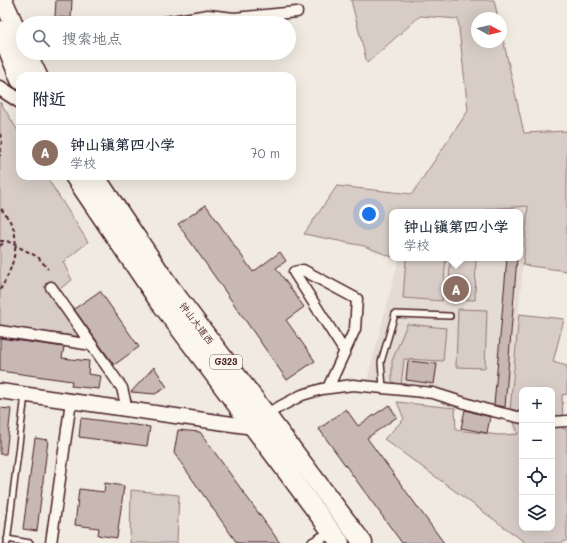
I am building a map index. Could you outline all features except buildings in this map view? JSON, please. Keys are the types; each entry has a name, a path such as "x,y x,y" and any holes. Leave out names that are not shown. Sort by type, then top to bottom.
{"highway":[{"path":"3,0 16,29"},
{"path":"0,30 17,72"},
{"path":"30,60 36,72"},
{"name":"钟山大道西","path":"77,180 156,297 336,537"},
{"name":"钟山大道西","path":"99,180 170,287 362,543"}],"street":[{"path":"255,16 297,12"},
{"path":"202,16 217,16"},
{"path":"0,88 16,98"},
{"path":"328,388 355,329 357,299 303,270 294,272 344,352"},
{"path":"51,287 122,388 128,409"},
{"path":"0,331 92,346"},
{"path":"0,391 253,427 266,414 302,395 328,388 353,385 433,393 484,409 519,417"},
{"path":"51,543 71,401"},
{"path":"555,422 567,421"},
{"path":"314,543 336,537 347,522"}],"lane":[{"path":"383,388 381,362 395,314 450,316"},
{"path":"25,394 7,541 30,543"}],"path":[{"path":"0,134 2,141 0,156"},
{"path":"0,208 14,229 15,245 14,258 0,290"},
{"path":"0,241 7,241 38,257 48,269"},
{"path":"0,246 5,241"}],"shaded area":[{"path":"351,0 494,0 497,12 471,12 471,48 505,48 524,133 567,131 567,271 523,265 528,206 488,209 389,209 389,256 364,246 304,234 337,186 412,194 468,111 458,19 420,16 367,63"},
{"path":"0,102 16,128 16,180 49,180 88,242 63,262 72,280 51,295 82,337 0,326"},
{"path":"528,206 510,411 480,404 434,388 367,381 398,261 523,261 523,209 488,209"},
{"path":"406,261 446,261 442,301 403,298"},
{"path":"450,261 476,261 475,300 449,299"},
{"path":"458,309 487,310 485,368 456,367"},
{"path":"519,314 564,319 553,362 567,366 567,394 562,395 563,429 567,429 567,540 561,543 526,543 384,439 404,419 397,402 455,408 456,430 499,435 518,434 510,411"},
{"path":"407,324 446,328 443,361 404,359 401,386 392,381 392,361"},
{"path":"131,490 179,495 177,543 130,543"}],"place":[{"name":"钟山镇第四小学","path":"456,289"}]}
